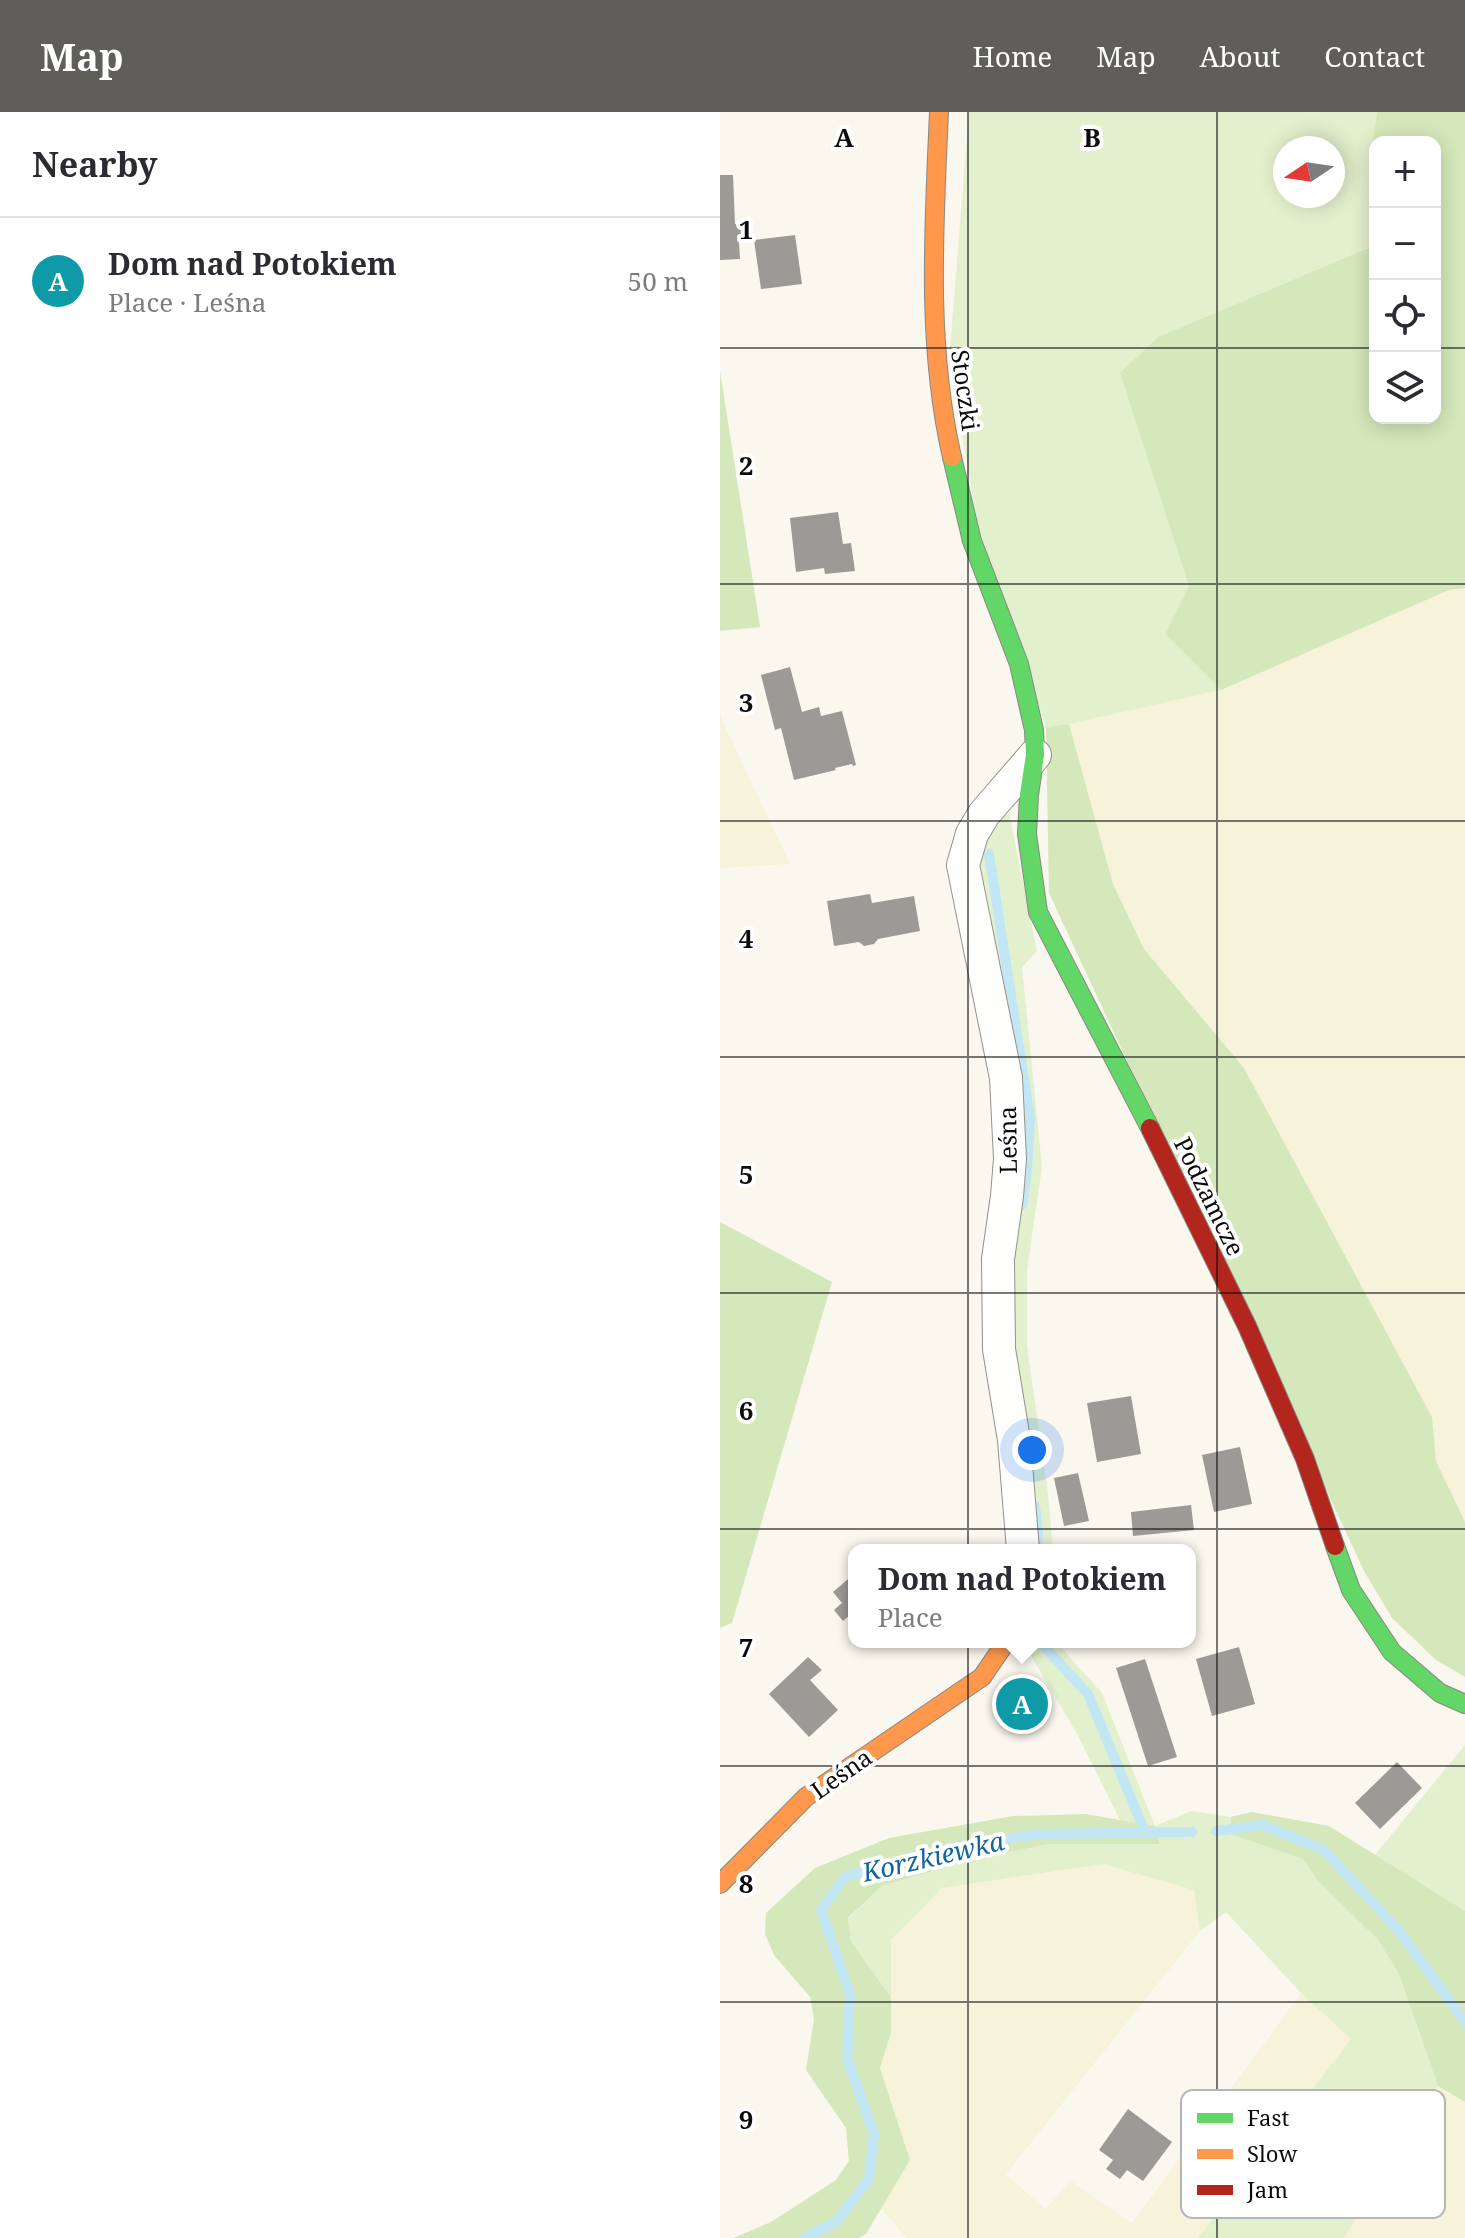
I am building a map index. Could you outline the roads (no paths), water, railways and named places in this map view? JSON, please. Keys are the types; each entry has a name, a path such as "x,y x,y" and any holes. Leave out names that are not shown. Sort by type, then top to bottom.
{"street":[{"name":"Stoczki","path":"939,112 934,218 934,333 947,434 972,541 1019,664"},
{"name":"Podzamcze","path":"1019,664 1034,730 1035,755 1027,834 1038,912 1162,1152 1247,1326 1305,1459 1351,1590 1392,1652 1440,1693 1465,1704"},
{"name":"Leśna","path":"1023,1544 1014,1440 999,1349 998,1259 1010,1159 1006,1078 963,865 972,834 984,814 1035,755"},
{"name":"Leśna","path":"720,1884 806,1797 982,1677 1002,1648"}],"waterway":[{"path":"989,854 1030,1118 1022,1205"},
{"path":"1035,1506 1037,1544"},
{"path":"1046,1648 1088,1694 1145,1832"},
{"name":"Korzkiewka","path":"1216,1831 1263,1825 1324,1850 1399,1931 1465,2022"},
{"name":"Korzkiewka","path":"804,2238 836,2222 869,2179 874,2134 847,2059 850,1994 821,1910 846,1876 955,1847 1039,1834 1192,1832"}],"place":[{"name":"Dom nad Potokiem","path":"1022,1704"}]}
